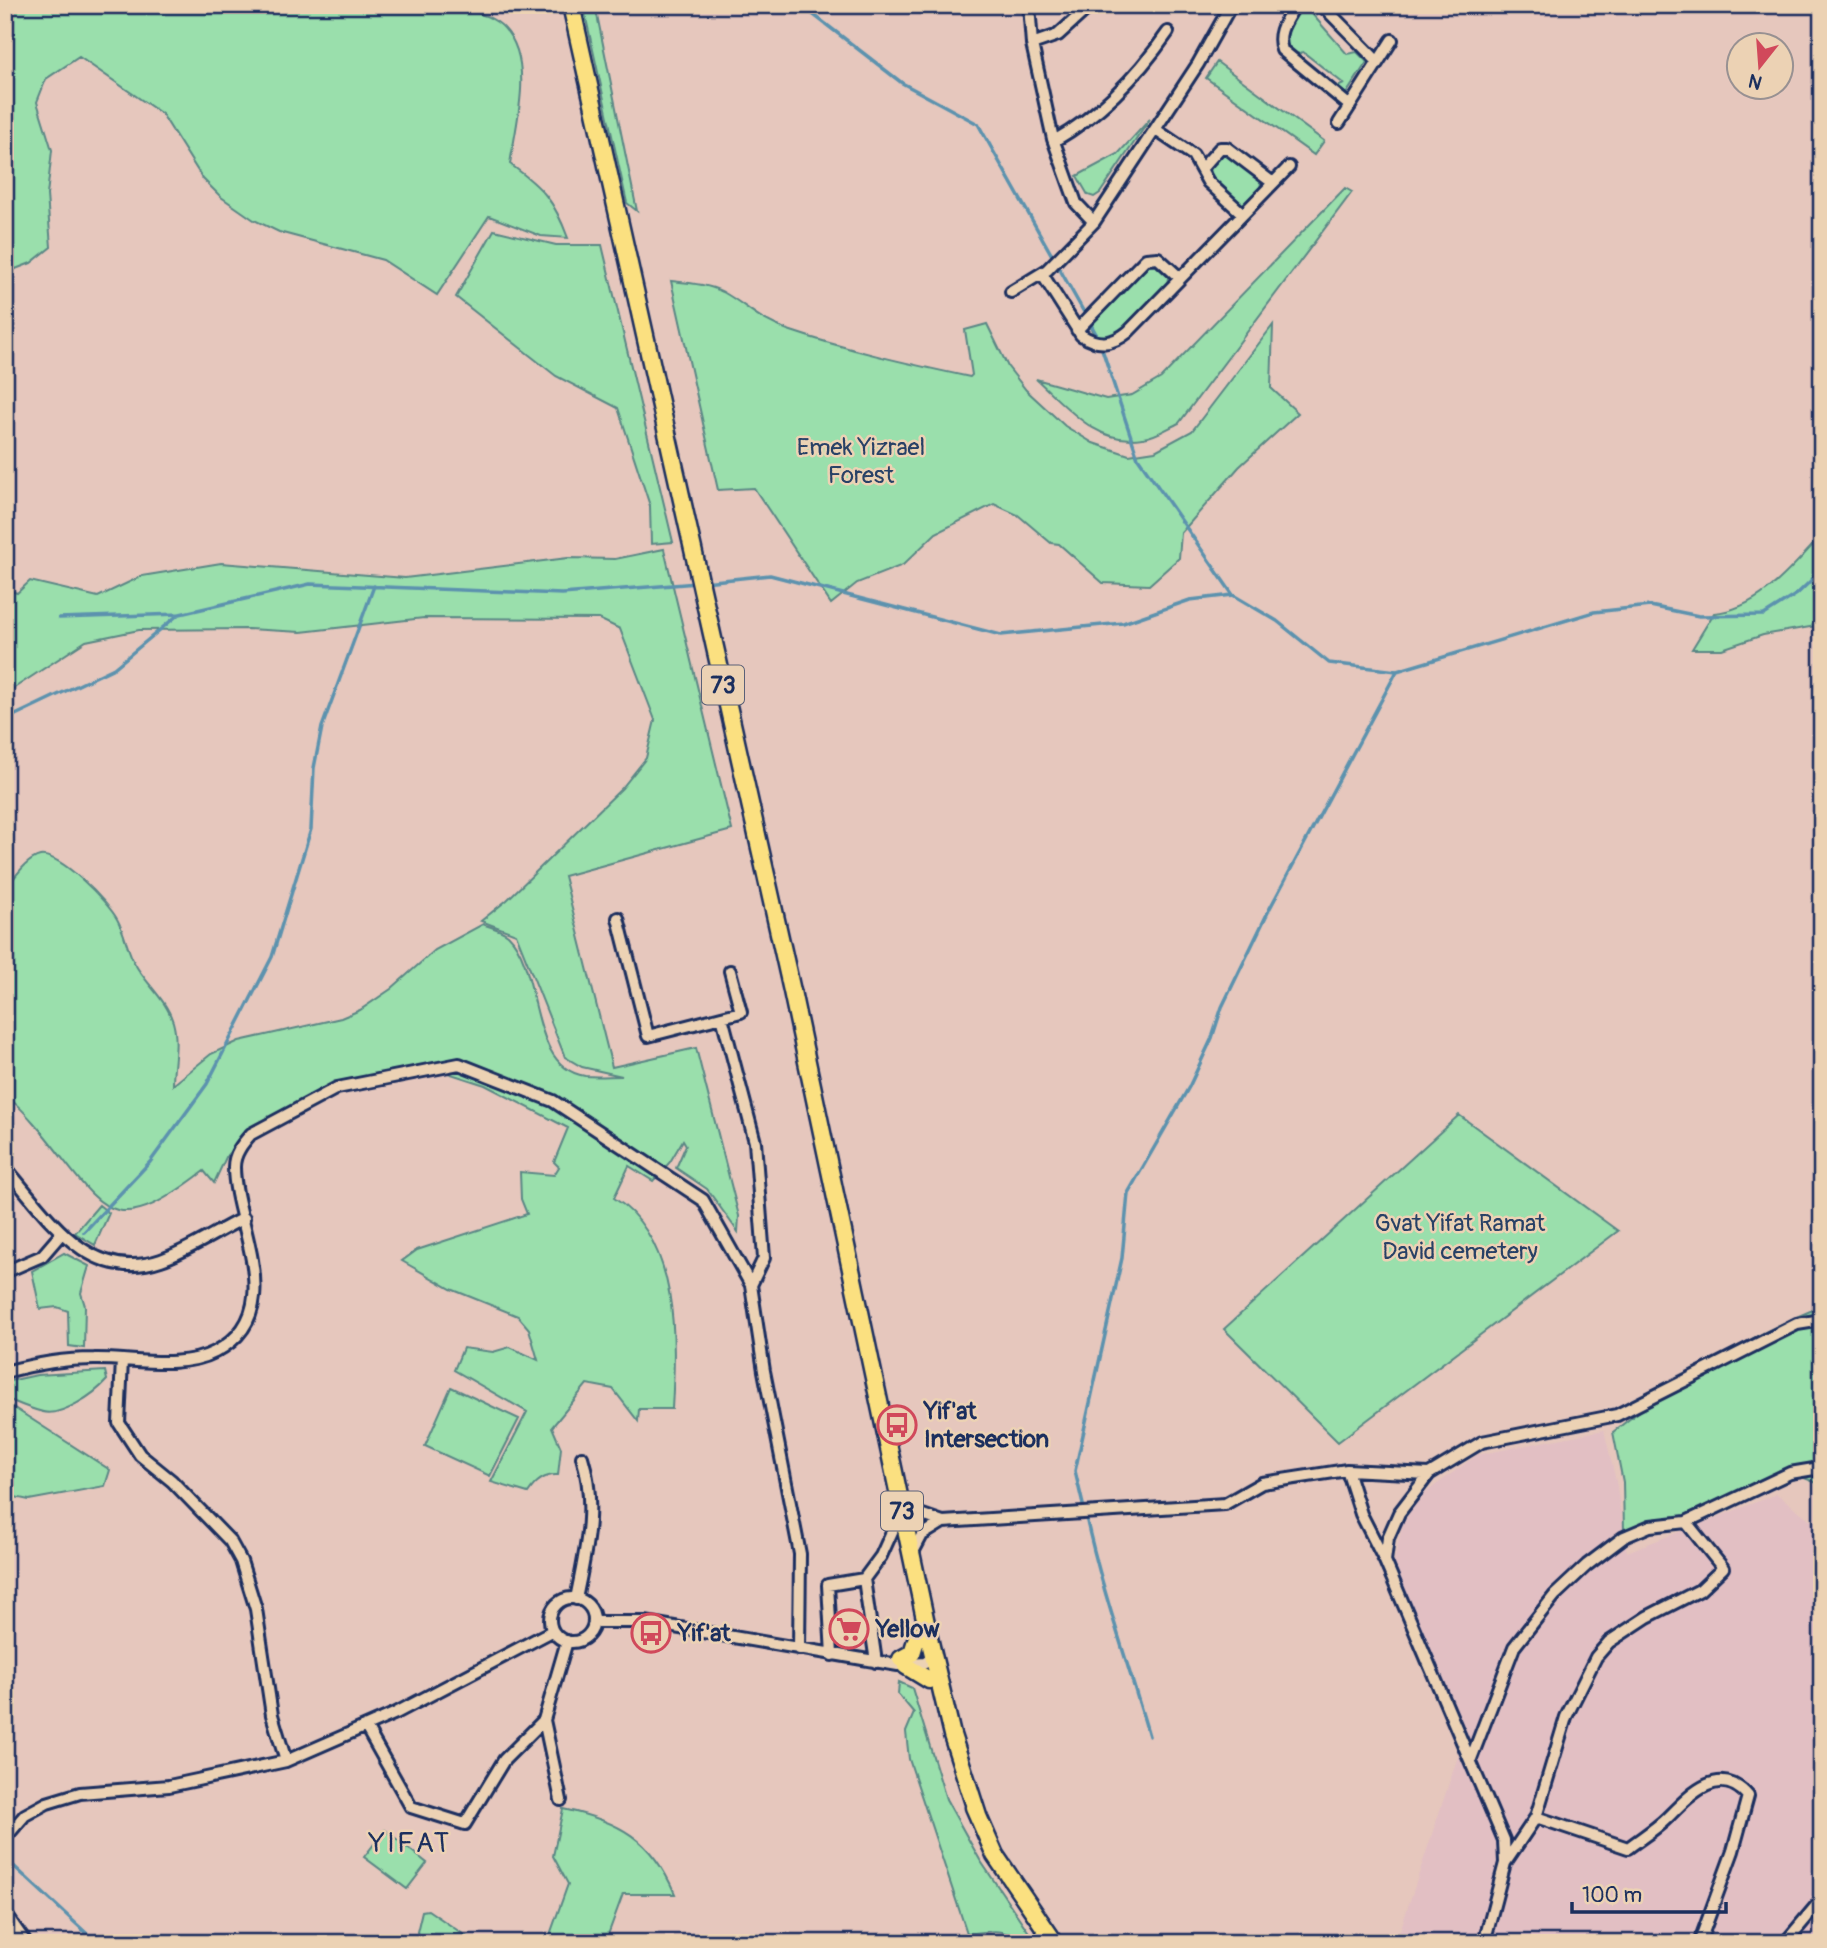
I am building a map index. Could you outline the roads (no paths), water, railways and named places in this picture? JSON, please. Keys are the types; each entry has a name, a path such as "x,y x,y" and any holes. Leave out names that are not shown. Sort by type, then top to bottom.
{"highway":[{"name":"73","path":"571,5 792,991 869,1365 912,1557 929,1680 952,1758 995,1855 1055,1943"},
{"name":"73","path":"869,1365 895,1525 918,1634 978,1816"},
{"path":"918,1634 912,1653 904,1662 929,1680"}],"street":[{"path":"1029,5 1032,44 1054,141 1076,203 1094,222"},
{"path":"1032,44 1058,35 1091,5"},
{"path":"1011,292 1042,274 1065,255 1094,222 1156,130 1231,5"},
{"path":"1295,5 1280,30 1282,50 1350,106"},
{"path":"1322,5 1378,62"},
{"path":"1054,141 1100,110 1128,84 1168,32"},
{"path":"1339,123 1392,40"},
{"path":"1156,130 1194,155 1208,182 1243,214"},
{"path":"1202,168 1220,148 1227,148 1273,183"},
{"path":"1042,274 1077,330 1091,341 1115,342 1289,167"},
{"path":"1077,330 1146,259 1158,258 1181,278"},
{"path":"618,918 648,1036 741,1012 730,971"},
{"path":"722,1017 755,1142 764,1258 751,1285"},
{"path":"5,1372 69,1360 204,1357 226,1345 248,1316 255,1286 234,1166 241,1145 251,1135 337,1088 459,1064 553,1101 703,1200 751,1285 764,1371 800,1554 799,1649"},
{"path":"5,1167 61,1234 87,1254 117,1264 160,1260 244,1218"},
{"path":"5,1272 42,1255 61,1234"},
{"path":"1385,1561 1388,1538 1399,1513 1429,1474 1482,1443 1617,1415 1797,1324 1822,1320"},
{"path":"122,1360 119,1423 140,1455 172,1481 220,1531 242,1561 256,1609 272,1715 286,1761"},
{"path":"576,1599 590,1527 589,1481 582,1457"},
{"path":"1471,1759 1514,1647 1555,1595 1587,1565 1624,1537 1650,1526 1686,1522 1790,1473 1814,1469 1822,1473"},
{"path":"899,1500 914,1512 943,1522 1225,1504 1262,1483 1347,1470 1429,1474"},
{"path":"1347,1470 1361,1514 1385,1561 1504,1840 1505,1863 1484,1943"},
{"path":"912,1557 922,1535 943,1522"},
{"path":"1505,1863 1536,1817 1566,1717 1596,1657 1609,1642 1647,1617 1700,1590 1723,1568 1686,1522"},
{"path":"832,1655 828,1585 864,1579 881,1556 895,1525"},
{"path":"864,1579 876,1662"},
{"path":"576,1599 591,1610 594,1622 592,1629 581,1640 566,1642 552,1631 550,1617 556,1605 576,1599"},
{"path":"594,1622 645,1622 876,1662 927,1659"},
{"path":"5,1838 25,1815 47,1803 80,1793 169,1786 286,1761 366,1727 552,1631"},
{"path":"561,1800 544,1720 566,1642"},
{"path":"366,1727 411,1807 465,1824 504,1760 544,1720"},
{"path":"1536,1817 1628,1848 1703,1785 1722,1779 1740,1787 1748,1796 1733,1851 1700,1941 1705,1943"},
{"path":"1785,1943 1822,1899"},
{"path":"5,1913 26,1943"}],"waterway":[{"path":"801,5 902,83 978,124 1099,339"},
{"path":"1101,346 1138,458 1233,595"},
{"path":"704,582 770,575 1001,635 1123,623 1190,600 1233,595 1277,621 1329,663 1397,671 1594,612 1650,606 1699,616 1764,615 1797,594 1822,570"},
{"path":"59,618 180,614 310,584 562,594 697,583"},
{"path":"84,1232 150,1162 207,1084 272,957 311,829 314,768 322,727 374,586"},
{"path":"5,720 114,668 179,614"},
{"path":"1084,1509 1075,1471 1122,1258 1128,1193 1189,1087 1212,1038 1222,1007 1270,908 1397,671"},
{"path":"1086,1517 1107,1600 1149,1736"},
{"path":"5,1858 97,1943"}],"place":[{"name":"Yif'at Intersection","path":"897,1425"},
{"name":"Yellow","path":"849,1629"},
{"name":"Yif'at","path":"651,1633"}],"district":[{"name":"YIFAT","path":"410,1843"}],"park label":[{"name":"Emek Yizrael Forest","path":"861,461"},
{"name":"Gvat Yifat Ramat David cemetery","path":"1460,1237"}]}
